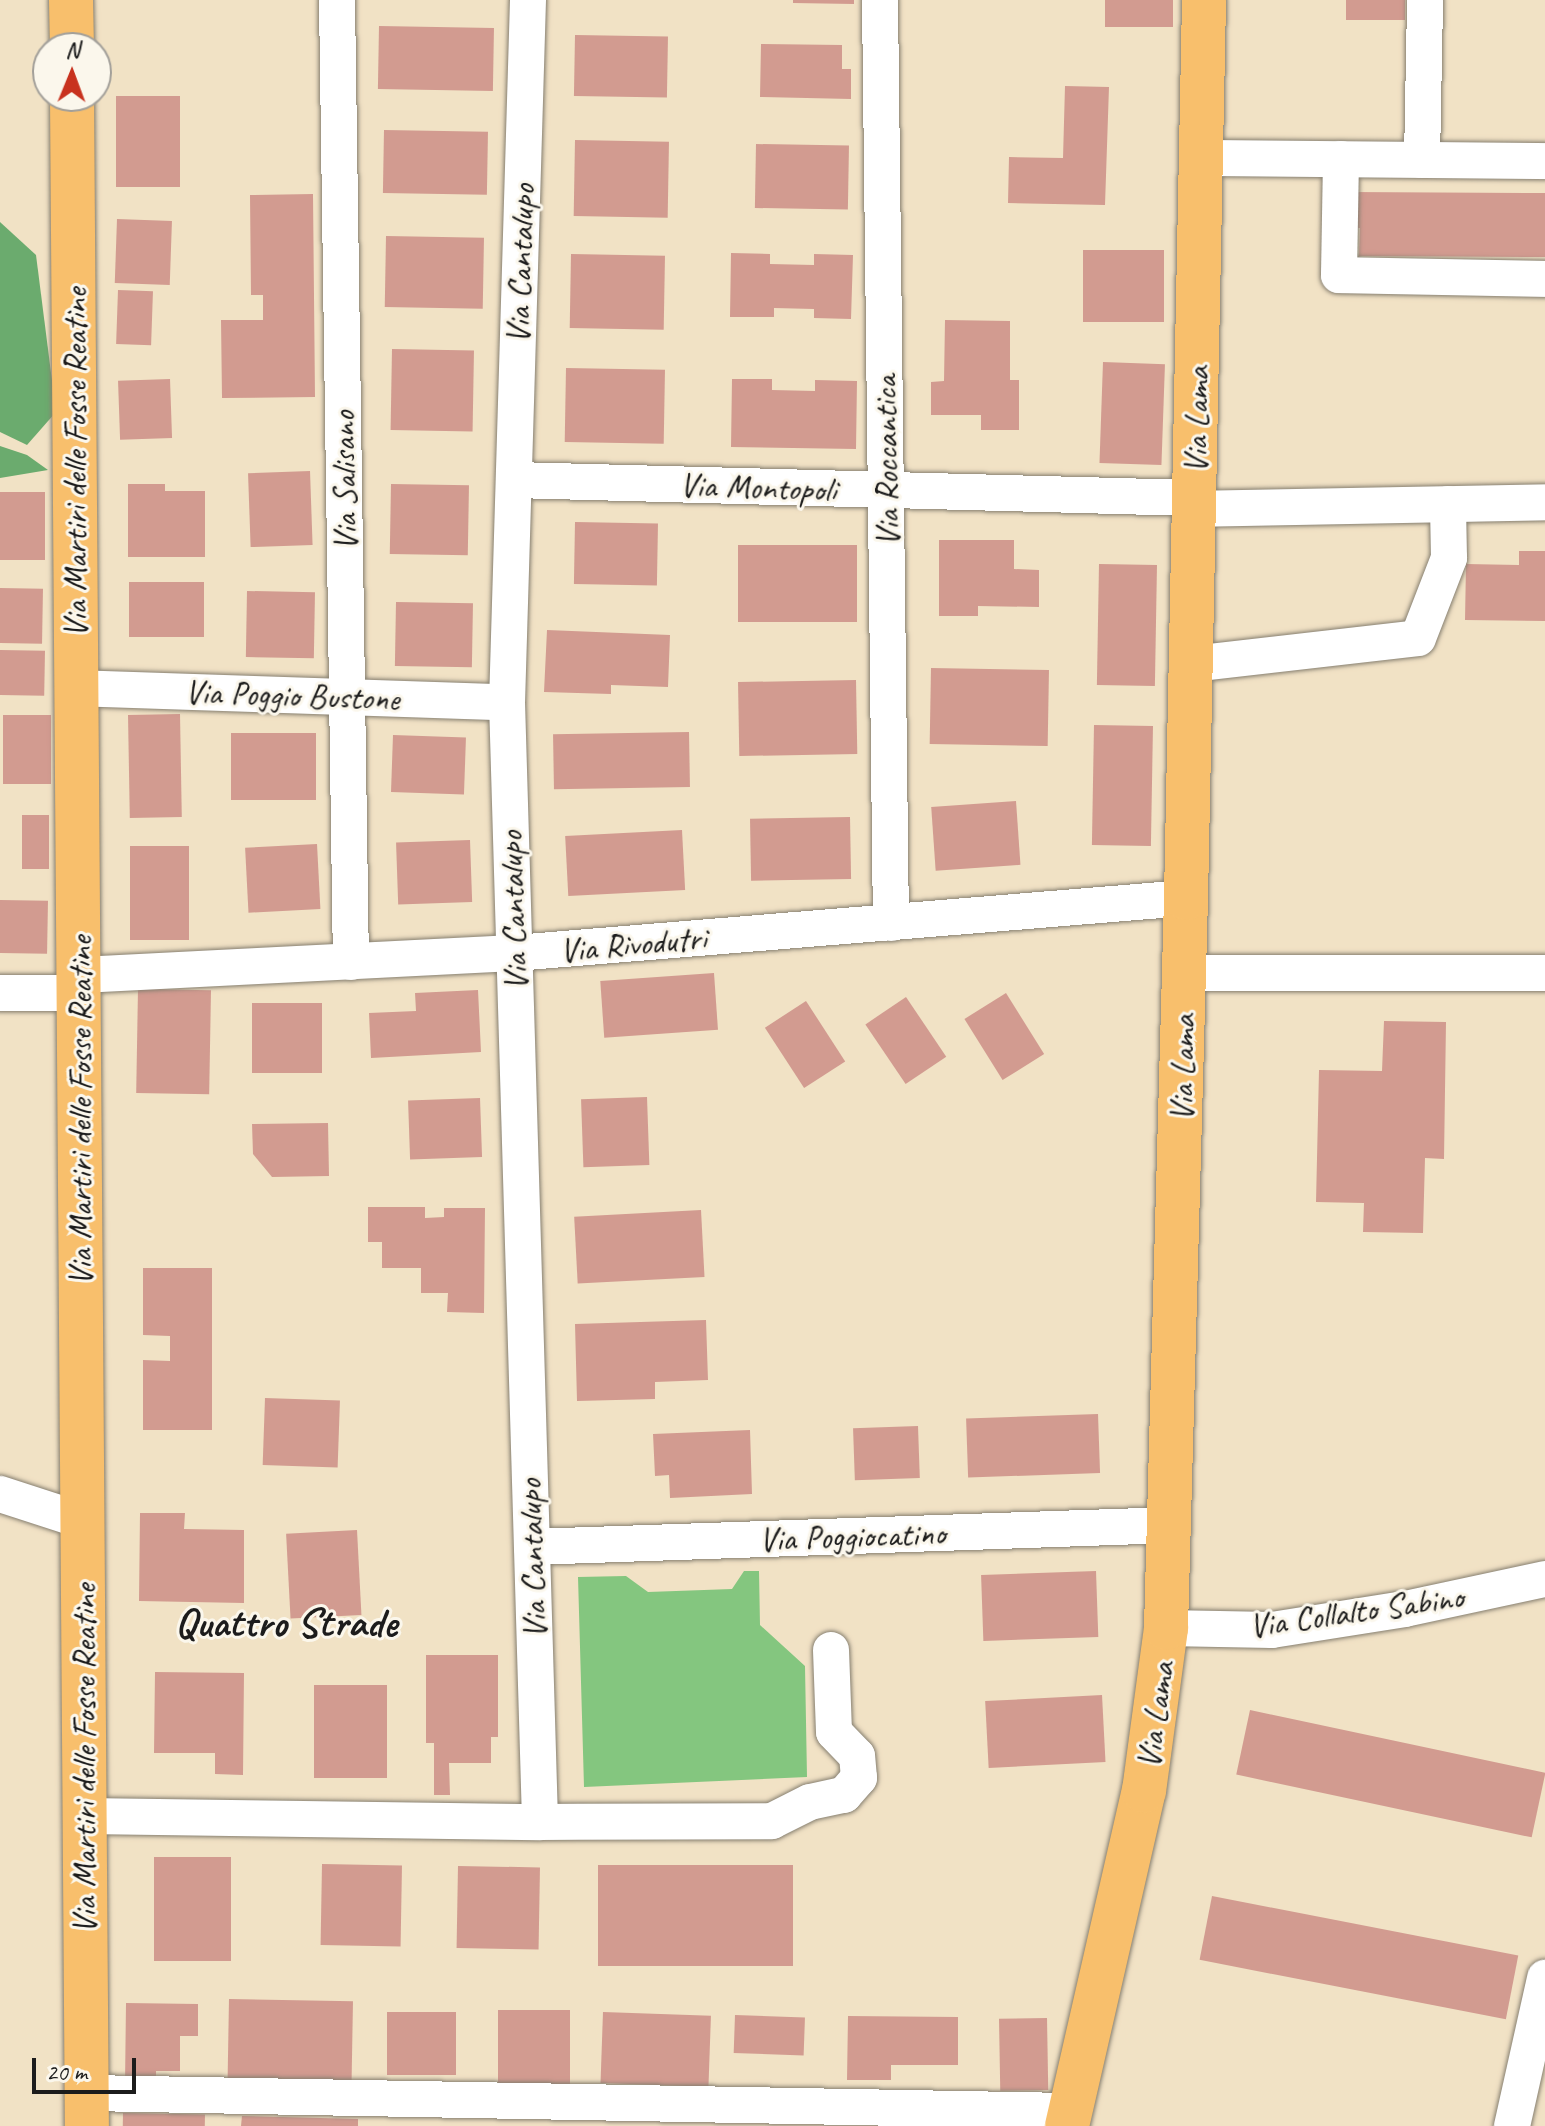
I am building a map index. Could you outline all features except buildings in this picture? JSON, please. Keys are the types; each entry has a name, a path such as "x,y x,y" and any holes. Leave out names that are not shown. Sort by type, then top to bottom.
{"main road":[{"path":"71,0 72,32"},
{"name":"Via Lama","path":"1069,2119 1144,1791 1155,1731 1166,1628 1172,1525 1185,973 1204,0"},
{"name":"Via Martiri delle Fosse Reatine","path":"72,112 87,2110"}],"street":[{"name":"Via Salisano","path":"337,0 351,962"},
{"name":"Via Cantalupo","path":"528,0 507,702 540,1822"},
{"name":"Via Roccantica","path":"880,0 891,923"},
{"path":"1422,160 1425,0"},
{"path":"1201,158 1545,161"},
{"path":"1341,159 1339,275 1545,279"},
{"name":"Via Montopoli","path":"514,480 886,490 1194,504 1545,502"},
{"path":"1191,664 1418,638 1449,558 1448,504"},
{"name":"Via Poggio Bustone","path":"76,688 507,702"},
{"name":"Via Rivodutri","path":"0,993 351,962 515,953 1186,898"},
{"path":"1185,973 1545,973"},
{"path":"0,1494 83,1521"},
{"name":"Via Poggiocatino","path":"532,1547 1172,1525"},
{"name":"Via Collalto Sabino","path":"1166,1628 1272,1630 1542,1584"},
{"path":"85,1816 540,1822 772,1821 810,1802 844,1795 859,1778 857,1756 834,1732 831,1650"},
{"path":"1512,2126 1545,1978"},
{"path":"87,2110 1069,2119"}],"green space":[{"path":"0,222 36,255 56,412 27,445 0,432"},
{"path":"0,446 27,455 48,470 0,478"},
{"path":"744,1571 759,1571 760,1625 805,1666 807,1777 584,1787 578,1577 626,1576 648,1592 732,1589"}],"district":[{"name":"Quattro Strade","path":"286,1623"}]}
